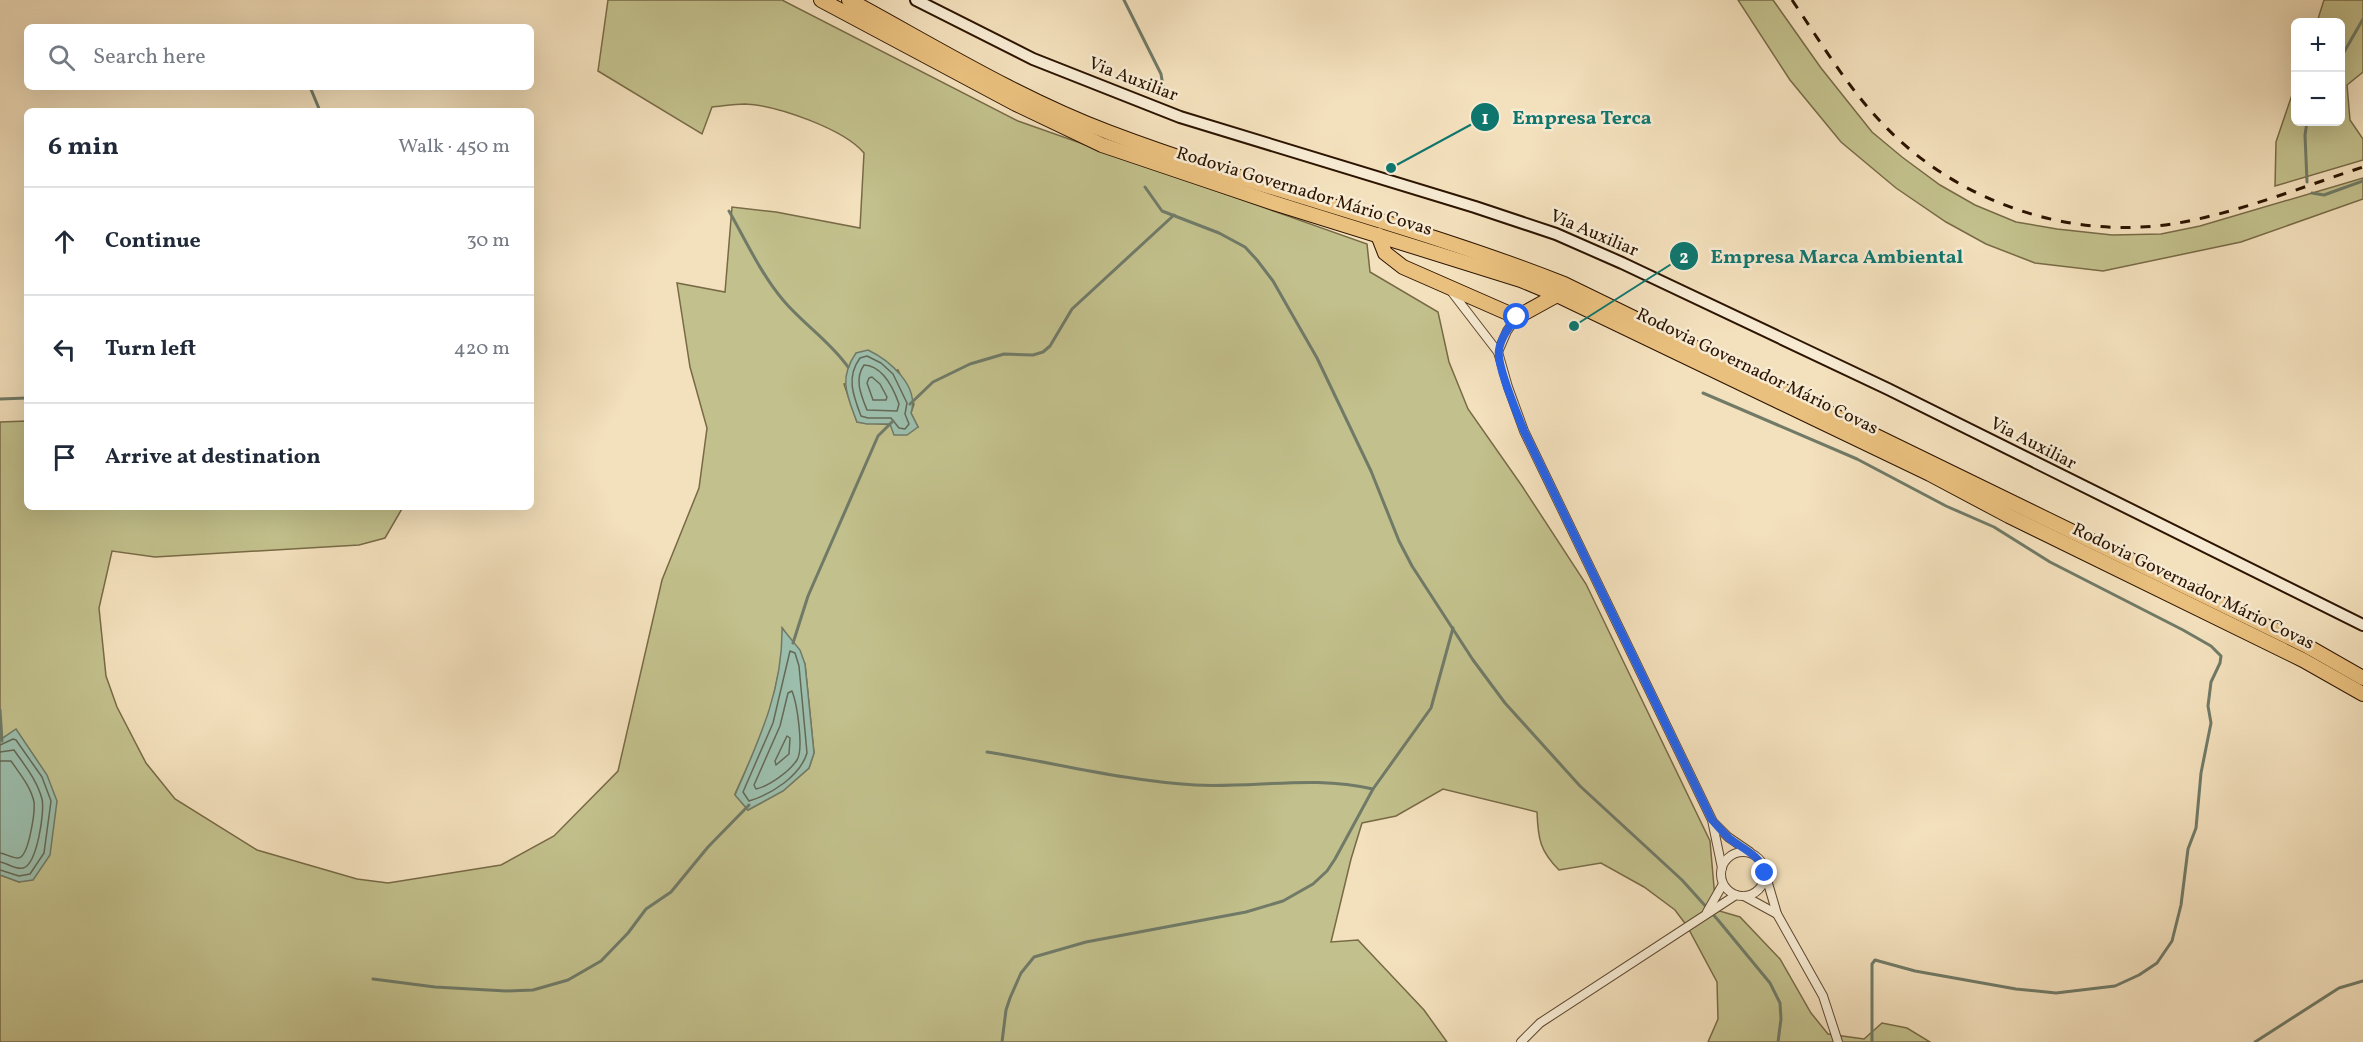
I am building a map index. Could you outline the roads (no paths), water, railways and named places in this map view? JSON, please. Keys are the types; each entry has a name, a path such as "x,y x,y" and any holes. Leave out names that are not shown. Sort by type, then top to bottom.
{"highway":[{"path":"809,0 846,14"},
{"name":"Rodovia Governador Mário Covas","path":"820,0 1016,104 1102,145 1521,280 1557,295 1930,474 2009,516 2302,660 2363,694"},
{"name":"Rodovia Governador Mário Covas","path":"849,0 1027,96 1106,131 1269,187 1482,254 1564,284 2307,646 2363,678"},
{"path":"1378,235 1385,253 1403,267 1517,317 1557,295"}],"street":[{"name":"Via Auxiliar","path":"916,0 1033,59 1180,117 1475,207 1556,234 1622,262 1888,389 2363,624"},
{"path":"1449,288 1498,352 1508,387 1537,459 1712,820 1722,867 1723,884 1728,891 1777,914"},
{"path":"1498,352 1507,330 1517,317"},
{"path":"1712,820 1728,837 1763,864 1777,914 1823,996 1838,1042"},
{"path":"1722,867 1733,855 1750,854 1757,858"},
{"path":"1521,1042 1540,1023 1706,914 1759,889 1764,881 1765,873"},
{"path":"1706,914 1723,884"}],"water":[{"path":"868,350 885,360 907,384 913,403 911,413 918,427 907,435 894,435 890,424 857,422 846,387 847,371 856,353"},
{"path":"782,628 800,650 805,664 814,753 809,768 783,791 748,810 735,795 761,734 774,693"},
{"path":"16,729 47,775 57,801 50,855 33,880 19,882 0,875 0,740"}],"waterway":[{"path":"1124,0 1161,74 1164,92"},
{"path":"2345,50 2363,19"},
{"path":"311,90 319,108"},
{"path":"2306,126 2307,182"},
{"path":"2312,193 2324,195 2363,181"},
{"path":"1145,187 1162,211 1219,233 1245,247 1273,281 1317,358 1371,471 1399,541 1412,566 1473,660 1505,703 1580,786 1682,880 1770,983 1780,1003 1781,1019 1778,1042"},
{"path":"729,211 775,290 848,367"},
{"path":"910,404 933,382 970,364 1004,354 1033,355 1043,352 1050,346 1072,309 1174,215"},
{"path":"1703,393 1857,459 1946,506 1994,527 2050,562 2183,630 2211,646 2221,656 2211,682 2208,706 2211,723 2201,773 2196,828 2188,849 2181,905 2172,941 2157,963 2139,975 2115,986 2056,993 2016,989 1915,971 1875,960 1872,964 1872,1042"},
{"path":"0,399 24,398"},
{"path":"793,643 808,596 878,436 893,421"},
{"path":"1002,1042 1010,998 1021,973 1034,957 1086,942 1246,912 1283,901 1313,884 1327,871 1373,789 1431,708 1453,628"},
{"path":"0,710 2,741"},
{"path":"987,752 1117,776 1169,783 1217,785 1307,782 1373,789"},
{"path":"373,979 435,987 506,991 533,990 568,980 601,961 628,933 646,909 671,892 708,847 749,805"},
{"path":"2255,1042 2339,988 2363,981"}],"railway":[{"path":"1792,0 1856,93 1880,121 1909,149 1941,173 1976,193 2013,208 2052,219 2092,226 2132,227 2172,224 2244,207 2363,167"}],"place":[{"name":"Empresa Terca","path":"1391,168"},
{"name":"Empresa Marca Ambiental","path":"1574,326"}]}
